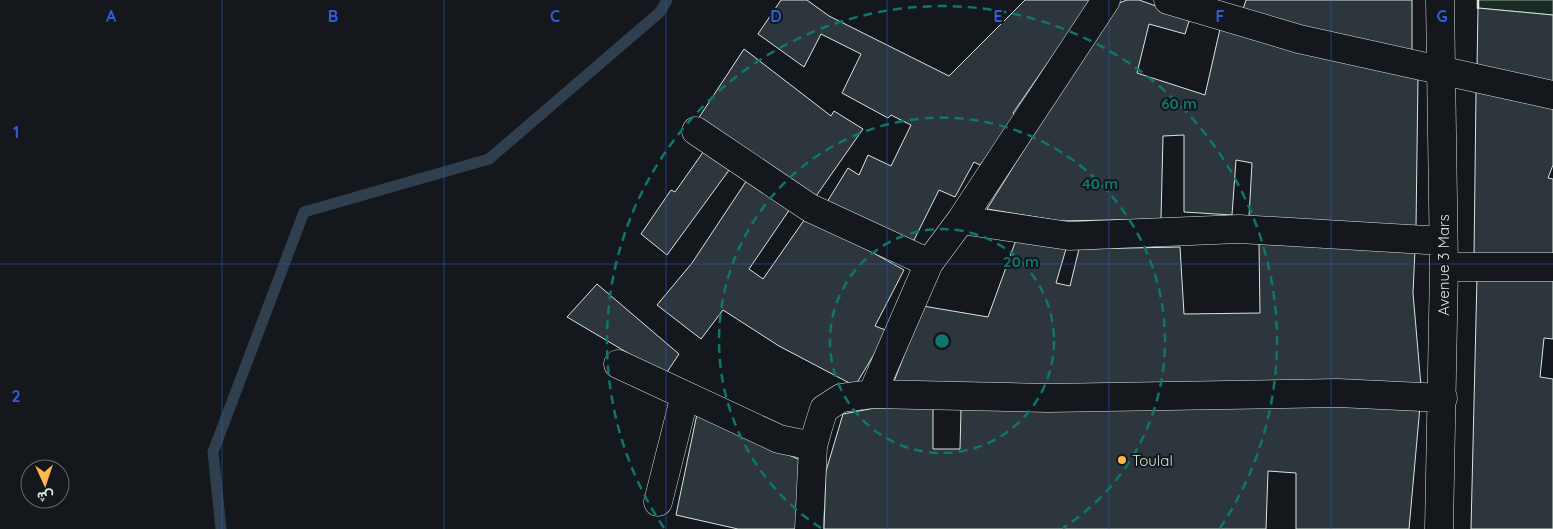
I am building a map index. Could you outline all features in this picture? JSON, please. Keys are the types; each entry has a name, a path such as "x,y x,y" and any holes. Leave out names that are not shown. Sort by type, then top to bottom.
{"street":[{"path":"872,394 929,263 961,220 1106,0"},
{"path":"1168,0 1299,40 1553,95"},
{"name":"Avenue 3 Mars","path":"1439,529 1443,398 1440,0"},
{"path":"696,131 810,208 929,263"},
{"path":"961,220 1069,236 1239,229 1553,267"},
{"path":"618,364 779,439 813,446"},
{"path":"809,529 813,446 824,409 841,398 872,394 1048,398 1338,393 1443,398"},
{"path":"658,502 685,395"}],"green space":[{"path":"1478,0 1553,0 1553,15 1478,8"}],"building":[{"path":"781,0 807,0 829,16 949,76 1025,0 1091,0 1013,113 1017,117 980,165 974,162 955,197 939,190 912,244 827,202 848,168 859,175 868,155 891,166 911,125 891,115 888,118 842,93 861,54 821,34 804,67 758,34"},
{"path":"1127,0 1139,0 1190,18 1185,34 1149,24 1137,73 1205,95 1220,29 1418,75 1416,227 1249,217 1252,163 1236,160 1232,215 1184,212 1184,135 1163,136 1161,219 1060,221 987,209 1114,5"},
{"path":"1246,0 1412,0 1412,53 1319,33 1243,9"},
{"path":"1478,8 1553,15 1553,85 1477,67"},
{"path":"744,49 831,116 834,111 863,129 814,199 696,122"},
{"path":"1476,92 1553,108 1553,165 1548,178 1553,179 1553,259 1474,256"},
{"path":"706,148 732,166 667,255 641,234 671,190 675,192"},
{"path":"749,177 792,206 749,269 763,279 807,216 904,270 875,326 888,331 855,386 779,346 723,310 701,339 657,305 692,263"},
{"path":"1016,240 1066,249 1056,283 1070,286 1079,249 1180,247 1184,314 1260,313 1259,244 1415,250 1413,293 1421,386 893,384 923,306 988,317"},
{"path":"1477,276 1553,277 1553,339 1544,338 1540,377 1553,379 1553,529 1471,529"},
{"path":"597,284 679,354 665,375 567,317"},
{"name":"Toulal","path":"1341,402 1420,406 1409,529 1296,529 1296,473 1268,471 1266,529 824,529 826,471 843,414 875,408 933,408 933,449 960,449 961,409"},
{"path":"697,414 800,460 799,529 738,529 676,515"}],"waterway":[{"path":"221,529 213,452 304,212 489,159 660,12 667,0"}],"wall":[{"path":"1478,0 1478,8"}],"place":[{"name":"Toulal","path":"1122,460"}]}
